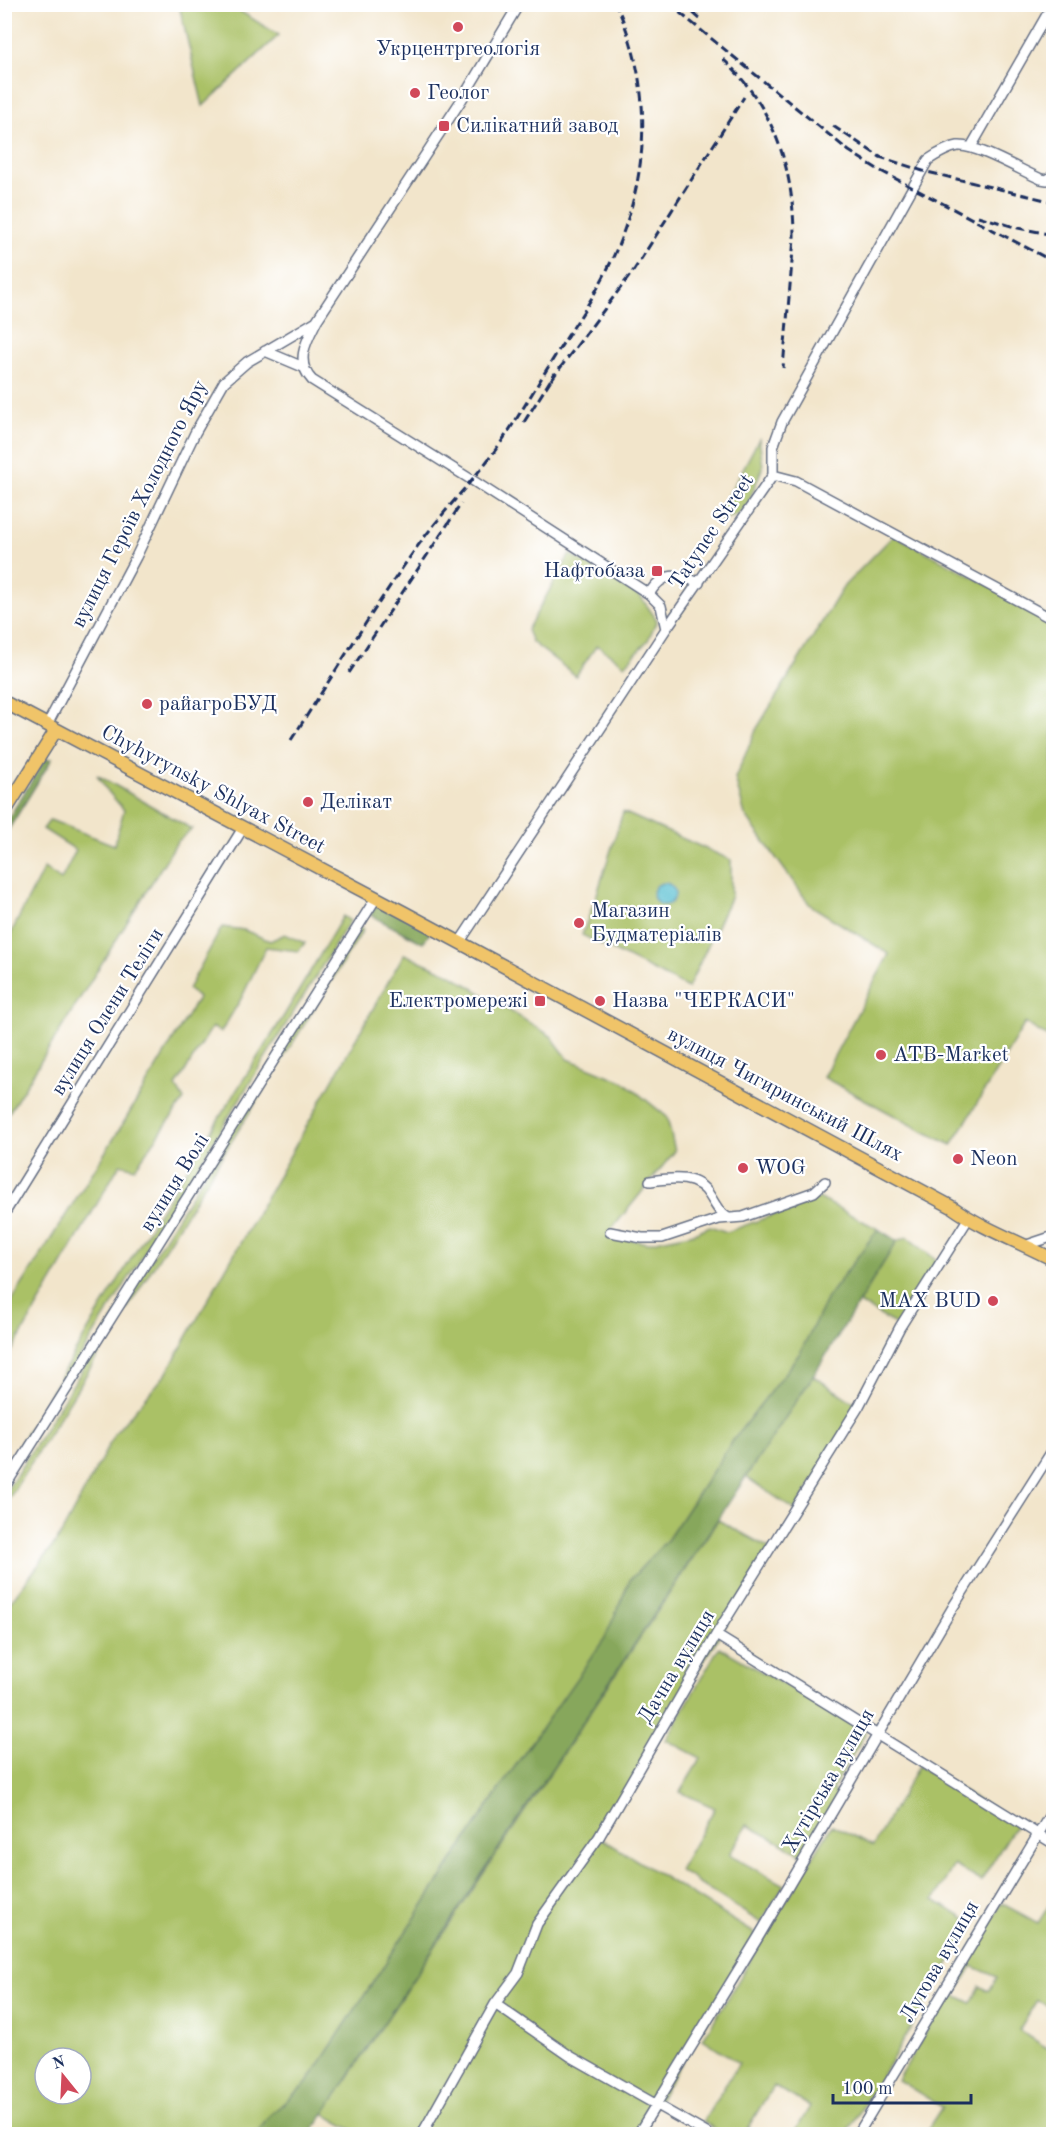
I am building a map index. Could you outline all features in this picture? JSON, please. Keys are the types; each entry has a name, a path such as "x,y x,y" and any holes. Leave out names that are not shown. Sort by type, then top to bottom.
{"main road":[{"name":"Chyhyrynsky Shlyax Street","path":"4,702 376,898"},
{"name":"вулиця Героїв Холодного Яру","path":"4,813 52,727"},
{"name":"вулиця Чигиринський Шлях","path":"376,898 952,1207 968,1219 1027,1245 1053,1260"}],"street":[{"name":"вулиця Героїв Холодного Яру","path":"52,727 195,434 221,387 236,370 318,320 462,99 519,4"},
{"path":"1053,4 971,147 1041,179 1047,180 1053,175"},
{"name":"Tatynec Street","path":"459,943 666,628 772,475 773,447 783,422 928,160 958,146 971,147"},
{"path":"318,320 305,342 303,355 303,367 312,381 482,486 649,594 661,606 666,628"},
{"path":"265,351 303,367"},
{"path":"772,475 795,481 1053,620"},
{"path":"649,594 654,586 673,576 680,576 699,583"},
{"name":"вулиця Олени Теліги","path":"4,1214 243,828"},
{"name":"вулиця Волі","path":"4,1488 376,898"},
{"path":"650,1181 676,1178 695,1180 703,1186 716,1209 728,1218"},
{"path":"610,1232 642,1238 662,1238 719,1219 743,1217 814,1192 825,1182"},
{"name":"Дачна вулиця","path":"422,2134 495,2004 518,1973 537,1924 599,1837 716,1635 859,1406 900,1327 968,1219"},
{"path":"1027,1245 1053,1236"},
{"name":"Хутірська вулиця","path":"638,2134 953,1607 1053,1448"},
{"path":"716,1635 1053,1844"},
{"name":"Лугова вулиця","path":"858,2134 1053,1808"},
{"path":"495,2004 570,2056 708,2134"}],"green space":[{"path":"179,5 230,5 279,35 203,106"},
{"path":"759,439 763,466 748,504 739,515 716,519"},
{"path":"894,535 1053,619 1053,1040 1025,1023 952,1145 823,1077 889,954 810,905 745,815 735,778 757,728 844,586"},
{"path":"570,554 641,597 657,620 648,640 625,665 597,645 576,676 532,642 527,630"},
{"path":"45,759 52,759 5,835 5,824"},
{"path":"97,775 192,829 177,842 5,1119 5,945 44,868 61,880 76,850 43,829 50,820 114,845 124,810"},
{"path":"623,812 731,860 731,896 688,988 582,935"},
{"path":"378,902 431,931 423,943 370,915"},
{"path":"343,916 350,921 5,1478 5,1469 150,1227 285,1014"},
{"path":"222,927 244,930 270,941 285,934 305,943 298,951 266,947 241,999 221,1032 212,1027 176,1086 184,1100 135,1168 120,1164 5,1363 5,1312 121,1127 198,998 188,989"},
{"path":"359,927 363,930 5,1505 5,1493"},
{"path":"404,954 450,974 551,1036 568,1059 624,1082 667,1117 675,1151 607,1235 647,1243 694,1233 710,1226 727,1232 819,1198 878,1229 827,1298 800,1353 734,1439 668,1539 630,1580 605,1638 502,1785 307,2083 269,2116 257,2134 5,2134 4,1610 59,1538 116,1432 166,1374"},
{"path":"878,1229 897,1241 813,1376 311,2134 257,2134 269,2116 307,2083 502,1785 605,1638 630,1580 668,1539 734,1439 800,1353 827,1298"},
{"path":"907,1237 939,1262 900,1327 859,1303 897,1241"},
{"path":"813,1376 859,1406 795,1510 746,1477"},
{"path":"718,1520 771,1549 599,1837 759,1936 638,2134 359,2134 324,2114"},
{"path":"719,1647 866,1732 832,1790 839,1795 803,1855 747,1825 729,1855 784,1885 761,1923 679,1870 715,1808 680,1792 701,1758 666,1740"},
{"path":"918,1766 1017,1823 981,1881 954,1865 934,1900 972,1923 846,2134 794,2134 810,2106 773,2086 744,2134 724,2134 703,2122 739,2063 703,2039 832,1825 873,1846"},
{"path":"1053,1899 1053,2009 1037,2000 1019,2030 1053,2052 1053,2134 925,2133 942,2107 898,2080 1001,1903 1038,1923","holes":["972,1966 997,1977 989,1991 980,1986 971,2003 955,1995"]}],"water":[{"path":"660,883 668,883 675,890 675,898 668,905 660,905 653,898 653,890"}],"railway":[{"path":"291,740 400,571 510,429 588,305 615,253 628,218 637,183 642,147 642,111 638,75 630,39 616,4"},
{"path":"669,4 849,151 879,170 1054,262"},
{"path":"683,4 701,20"},
{"path":"723,59 741,78 768,119 778,141 790,188 794,238 783,368"},
{"path":"551,380 634,270 744,97"},
{"path":"833,126 880,157 923,171 1054,202"},
{"path":"978,216 1018,228 1054,235"},
{"path":"524,422 555,373"},
{"path":"349,673 461,504"}],"place":[{"name":"Укрцентргеологія","path":"458,27"},
{"name":"Геолог","path":"415,93"},
{"name":"Силікатний завод","path":"444,126"},
{"name":"Нафтобаза","path":"657,571"},
{"name":"райагроБУД","path":"147,704"},
{"name":"Делікат","path":"308,802"},
{"name":"Магазин Будматеріалів","path":"579,923"},
{"name":"Електромережі","path":"540,1001"},
{"name":"Назва \"ЧЕРКАСИ\"","path":"600,1001"},
{"name":"ATB-Market","path":"881,1055"},
{"name":"Neon","path":"958,1159"},
{"name":"WOG","path":"743,1168"},
{"name":"MAX BUD","path":"993,1301"}]}
